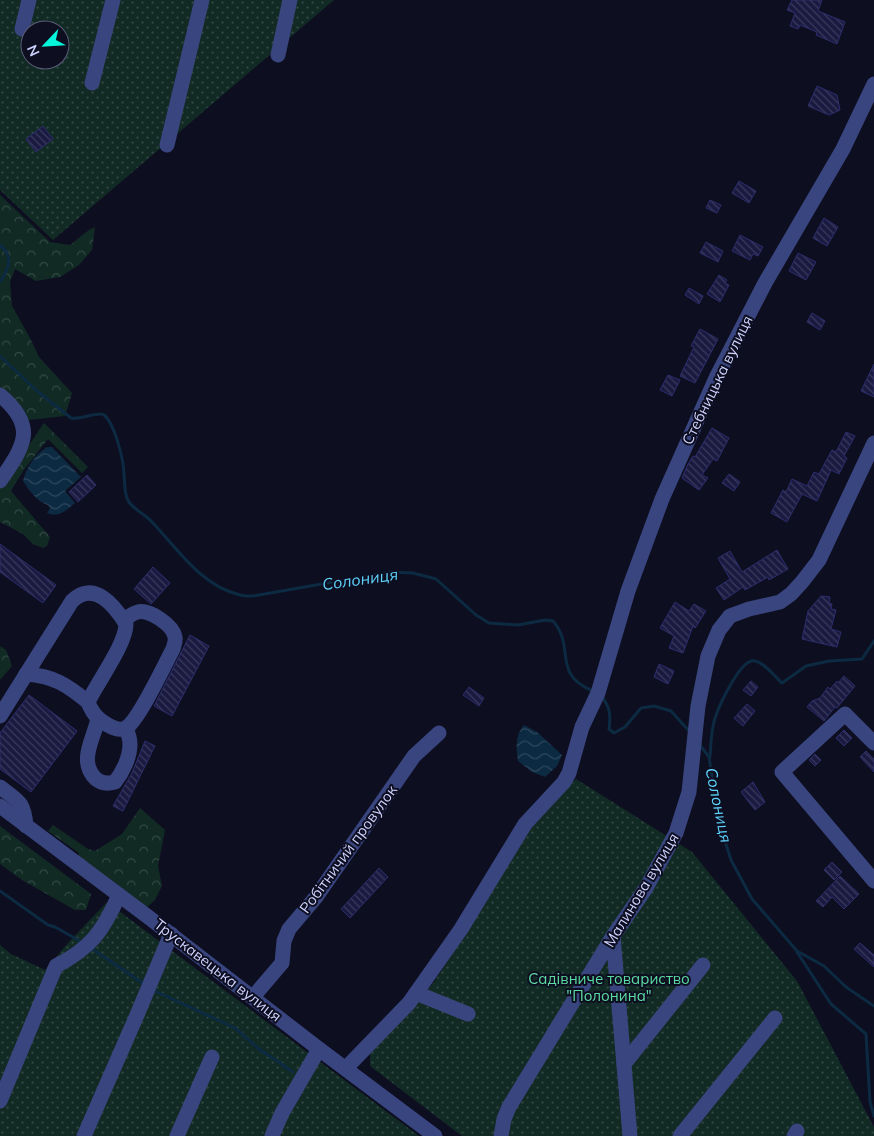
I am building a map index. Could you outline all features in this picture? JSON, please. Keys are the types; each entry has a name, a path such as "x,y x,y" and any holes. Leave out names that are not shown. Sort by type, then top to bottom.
{"street":[{"path":"24,20 29,0"},
{"path":"92,83 113,0"},
{"path":"167,145 202,0"},
{"path":"278,55 290,0"},
{"name":"Стебницька вулиця","path":"346,1068 416,993 460,929 525,824 564,782 569,773 582,728 598,693 628,591 662,499 716,378 765,283 843,149 874,84"},
{"path":"0,395 12,405 22,419 24,434 21,447 0,481"},
{"name":"Малинова вулиця","path":"501,1136 504,1119 509,1107 613,936 646,888 676,833 689,792 694,737 708,656 719,630 730,616 749,609 780,602 802,582 819,560 874,443"},
{"path":"0,716 72,601 77,596 91,592 100,594 124,620 126,631 124,640 96,685 88,702"},
{"path":"26,674 44,675 56,679 72,688 88,702 93,713 112,728 126,728 143,706 173,649 176,638 168,624 145,611 136,612 124,620"},
{"path":"874,744 845,714 782,772 874,880"},
{"path":"98,718 87,754 89,766 98,781 108,784 115,782 121,774 131,743 126,728"},
{"name":"Робітничий провулок","path":"253,997 282,963 284,941 289,929 316,897 414,756 439,733"},
{"path":"0,787 21,803 25,813 26,826"},
{"name":"Трускавецька вулиця","path":"0,806 435,1136"},
{"path":"0,1101 56,966 86,948 107,920 119,895"},
{"path":"84,1136 171,934"},
{"path":"613,936 630,1136"},
{"path":"624,1064 703,965"},
{"path":"416,993 468,1014"},
{"path":"680,1136 775,1018"},
{"path":"272,1136 282,1112 319,1049"},
{"path":"177,1136 212,1057"}],"green space":[{"path":"0,0 334,0 53,240 0,190"},
{"path":"0,195 50,242 70,245 95,227 92,250 79,265 60,277 36,281 15,269 10,282 12,306 39,357 72,393 65,416 28,420 0,389"},
{"path":"44,423 88,467 82,473 48,439 23,471 11,491 50,537 47,546 43,548 33,544 23,534 0,522 0,488"},
{"path":"0,646 6,650 12,666 0,680"},
{"name":"Садівниче товариство \"Полонина\"","path":"576,779 692,852 797,981 874,1127 874,1136 462,1136 370,1066 370,1054 434,982 484,905 535,820"},
{"path":"140,808 165,830 158,866 162,886 155,900 146,908 78,856 79,853 48,831 53,825 88,849 95,851 122,834"},
{"path":"0,826 91,894 86,910 75,910 22,880 0,864"},
{"path":"107,902 419,1136 0,1136 0,945 11,954 45,970"}],"water":[{"path":"47,447 52,447 81,477 65,491 75,503 63,512 55,515 47,513 50,508 48,505 37,498 23,481 26,471 32,462"},
{"path":"524,725 537,732 562,755 557,766 545,777 532,772 518,761 517,742 519,733"}],"building":[{"path":"792,0 822,0 818,11 845,22 837,44 816,35 817,32 800,25 798,29 790,26 795,13 787,10"},
{"path":"817,86 837,95 840,110 829,115 808,106"},
{"path":"43,126 53,139 36,152 26,139"},
{"path":"739,181 756,191 749,203 732,193"},
{"path":"710,200 721,205 717,213 706,208"},
{"path":"824,218 838,227 827,246 813,238"},
{"path":"740,235 763,247 758,256 753,254 750,260 732,251"},
{"path":"706,242 723,251 718,262 700,253"},
{"path":"798,253 816,262 806,280 789,271"},
{"path":"719,275 727,280 725,283 729,285 720,302 707,294"},
{"path":"689,288 703,296 699,304 685,295"},
{"path":"812,313 825,321 820,330 807,322"},
{"path":"700,329 718,339 695,383 680,376 694,347 691,346"},
{"path":"874,364 874,397 861,391"},
{"path":"668,375 680,380 672,396 660,390"},
{"path":"712,428 729,438 717,461 713,459 702,475 708,478 699,490 682,478 688,464 693,456 695,457"},
{"path":"846,432 855,436 844,456 847,458 839,474 831,470 817,501 802,494 787,522 771,513 783,490 786,492 792,479 807,486 814,472 819,474 832,450 836,452"},
{"path":"729,474 740,482 734,491 722,483"},
{"path":"87,475 96,485 78,502 69,492"},
{"path":"0,544 56,585 43,603 0,572"},
{"path":"777,550 788,569 769,580 768,577 745,590 743,587 724,600 716,588 730,579 718,558 730,551 742,572"},
{"path":"153,567 170,583 151,604 134,589"},
{"path":"821,596 830,597 831,609 836,610 831,629 841,632 837,647 802,639 808,611"},
{"path":"675,602 689,611 694,604 706,611 695,628 693,626 683,653 669,648 674,636 660,628"},
{"path":"190,635 209,646 172,716 154,706"},
{"path":"659,664 674,671 668,684 654,677"},
{"path":"844,676 855,686 824,721 807,707 812,701 820,698 828,687 830,689"},
{"path":"751,681 758,687 751,696 743,690"},
{"path":"469,687 484,698 479,706 463,695"},
{"path":"29,695 77,731 31,792 0,769 0,733"},
{"path":"747,704 755,711 743,726 734,718"},
{"path":"844,730 852,738 844,746 836,738"},
{"path":"145,741 155,746 123,811 113,806 132,773"},
{"path":"866,751 874,759 874,772 860,757"},
{"path":"815,754 821,760 815,766 809,760"},
{"path":"753,782 765,802 755,810 741,792"},
{"path":"832,862 842,872 834,880 824,870"},
{"path":"379,868 388,877 350,918 341,909"},
{"path":"840,876 859,894 844,909 832,897 823,907 816,901"},
{"path":"860,943 874,955 874,967 854,949"}],"waterway":[{"name":"Солониця","path":"0,245 9,258 8,267 0,282"},
{"name":"Солониця","path":"0,356 37,391 71,418 98,414 104,415 112,426 121,452 125,492 129,502 151,521 191,565 213,583 242,596 250,596 390,572 413,573 436,579 476,615 489,623 518,625 545,620 553,621 560,631 568,668 572,677 593,691"},
{"path":"710,757 711,737 717,712 737,674 749,662 759,662 782,683 806,666 829,661 862,659 874,641"},
{"name":"Солониця","path":"601,696 609,711 609,729 614,733 625,727 641,708 654,706 671,711 690,732"},
{"name":"Солониця","path":"700,745 709,757 719,822 731,860 752,899 797,951 824,966 846,987 874,1006"},
{"path":"0,891 48,925 80,941"},
{"path":"91,948 144,984"},
{"path":"797,952 831,1004 866,1034 870,1102 874,1116"},
{"path":"155,991 235,1028 259,1049 293,1072"}]}
